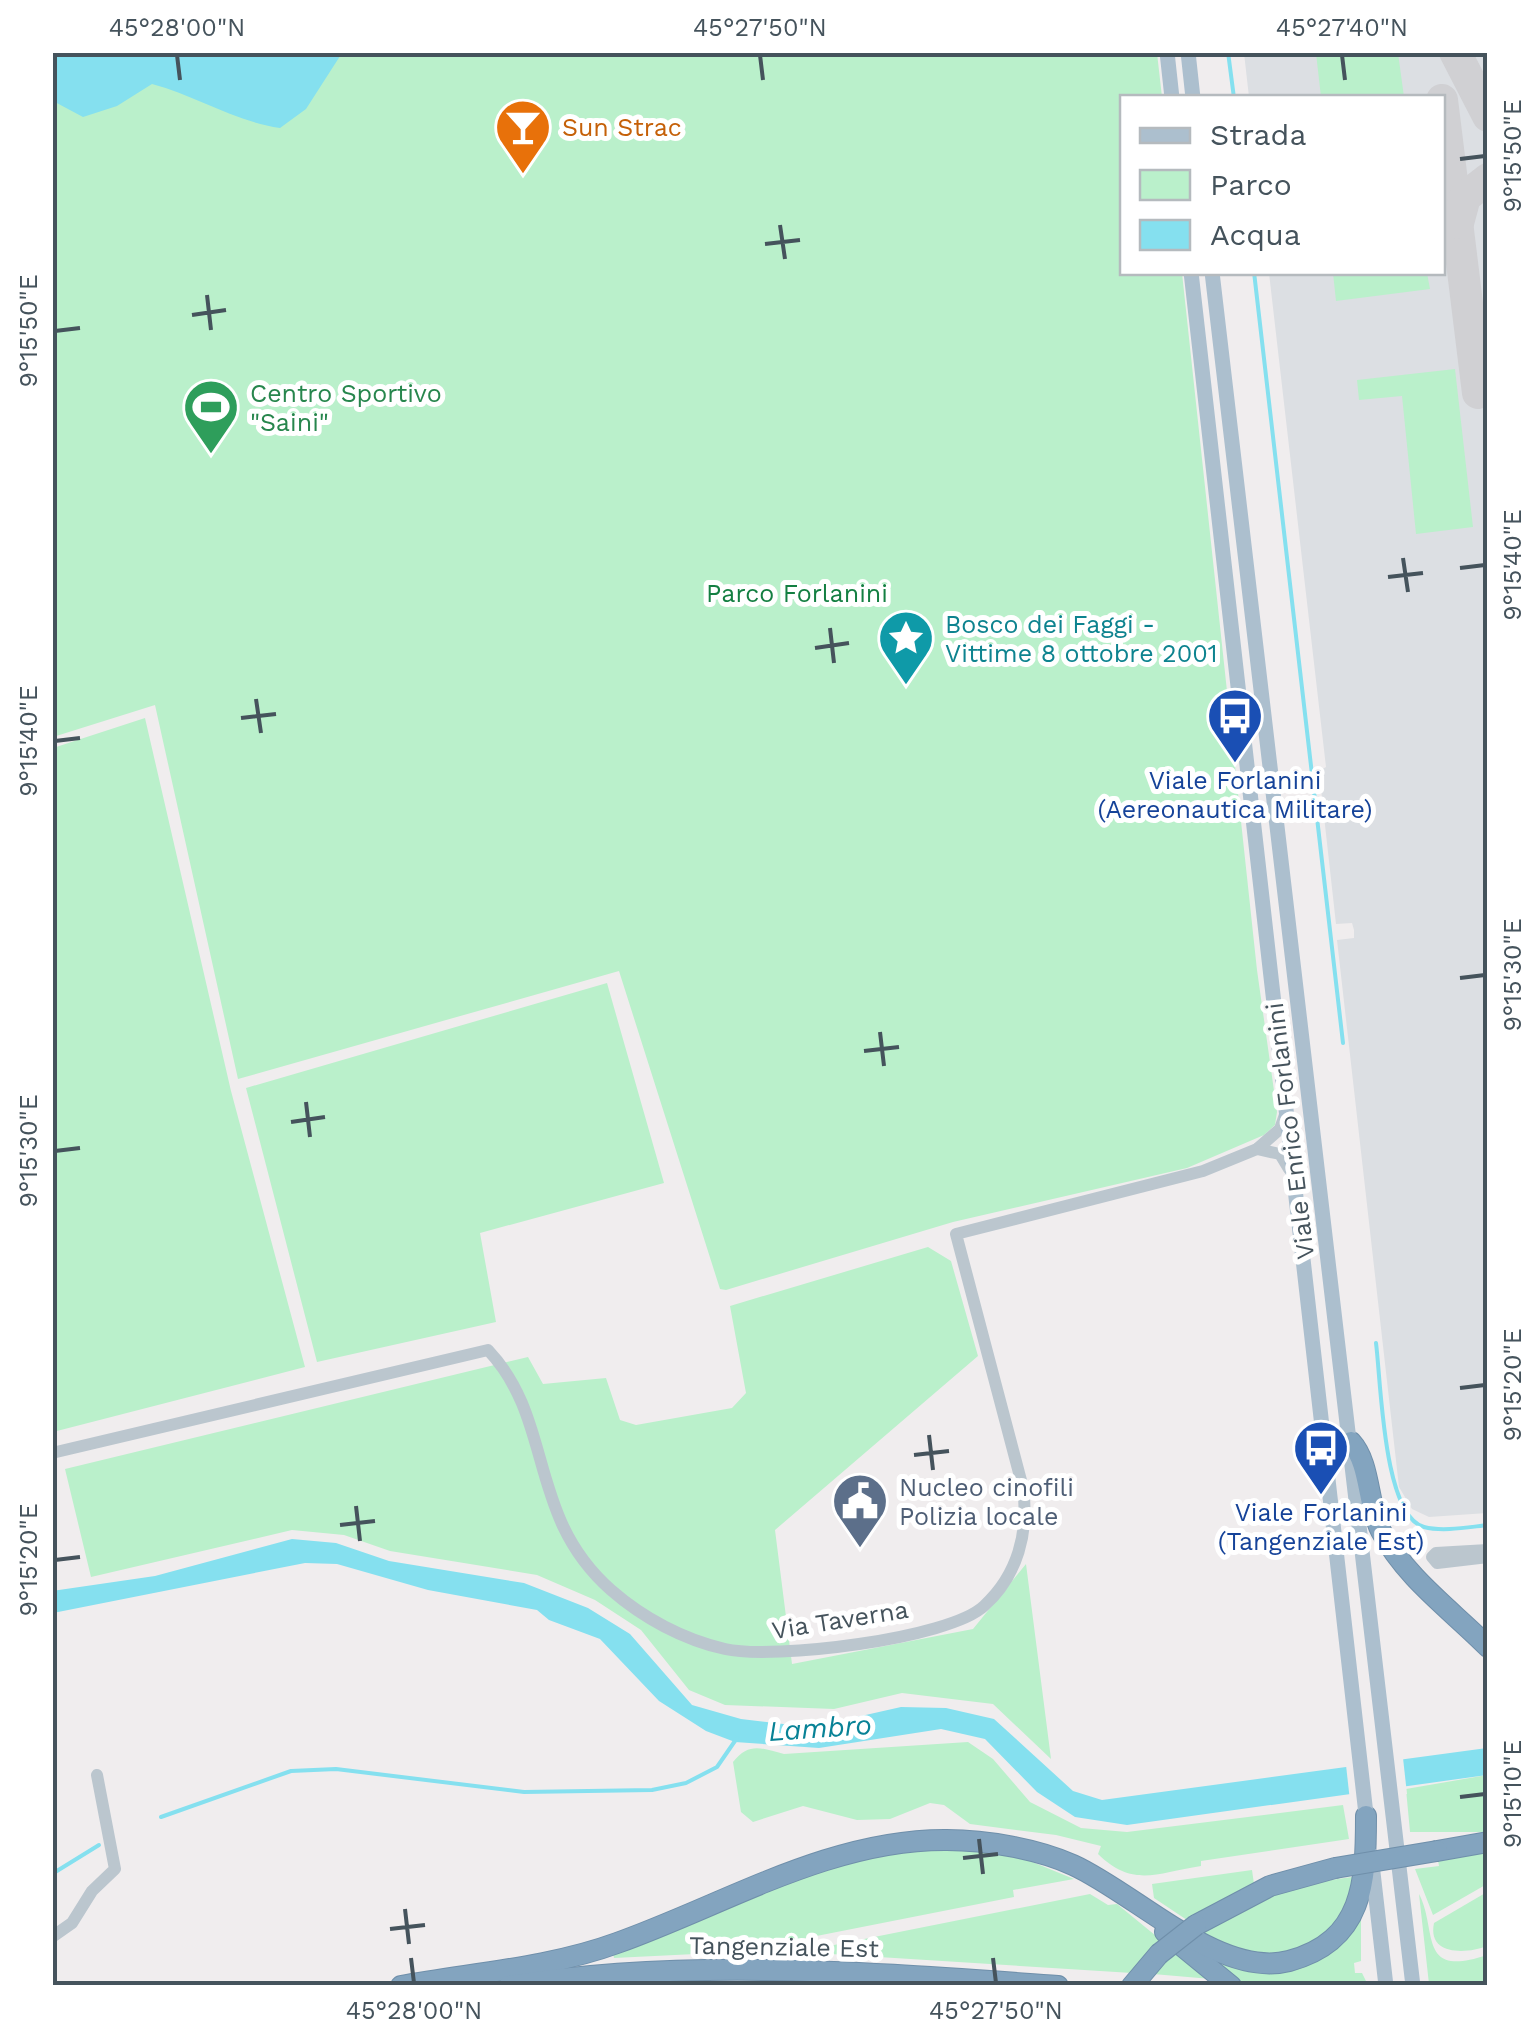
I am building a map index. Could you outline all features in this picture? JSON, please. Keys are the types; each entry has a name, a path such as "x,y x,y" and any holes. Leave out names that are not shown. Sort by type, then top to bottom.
{"highway":[{"path":"1351,1442 1360,1454 1373,1514 1390,1546 1414,1578 1482,1639"},
{"path":"401,1986 589,1952 848,1853 948,1840 1069,1862 1230,1958 1272,1964 1327,1944 1350,1918 1364,1888 1365,1808"},
{"path":"1132,1986 1159,1954 1196,1925 1270,1886 1335,1868 1488,1842"},
{"path":"1030,1854 1090,1878 1127,1902 1231,1986"},
{"name":"Tangenziale Est","path":"509,1986 602,1974 761,1967 1058,1986"}],"main road":[{"path":"1167,52 1172,95"},
{"path":"1188,52 1192,95"},
{"name":"Viale Enrico Forlanini","path":"1191,275 1386,1986"},
{"name":"Viale Enrico Forlanini","path":"1212,275 1413,1986"}],"street":[{"path":"1257,1149 1280,1129 1286,1109"},
{"path":"1257,1149 1286,1158 1296,1198"},
{"name":"Via Taverna","path":"52,1453 488,1350 522,1399 552,1505 574,1549 609,1588 651,1618 701,1643 774,1655 936,1626 970,1615 986,1604 1014,1564 1025,1524 1023,1488 956,1234 1179,1178 1257,1149"},
{"path":"52,1938 72,1923 92,1891 115,1870 98,1775"}],"shaded area":[{"path":"1244,53 1487,53 1487,1513 1429,1517 1412,1509 1399,1487 1337,940 1354,938 1354,930 1352,923 1336,924 1319,771 1326,767 1269,275 1445,275 1445,95 1249,95"}],"green space":[{"name":"Parco Forlanini","path":"53,53 1157,53 1162,95 1120,95 1120,275 1182,275 1257,970 1277,1112 1275,1125 1264,1135 1187,1168 953,1222 720,1289 619,971 238,1079 155,705 53,737"},
{"path":"1316,53 1398,53 1404,95 1321,95"},
{"path":"1333,275 1427,275 1430,289 1336,301"},
{"path":"1455,369 1473,527 1416,534 1402,396 1359,400 1357,380"},
{"path":"145,718 231,1091 305,1367 53,1432 53,748"},
{"path":"607,983 664,1183 480,1233 496,1322 317,1362 246,1088"},
{"path":"928,1247 951,1261 978,1356 775,1530 792,1664 973,1629 1026,1564 1051,1759 993,1704 902,1693 834,1709 725,1705 689,1690 641,1630 595,1600 537,1575 390,1551 344,1535 292,1530 91,1577 65,1469 528,1357 543,1384 606,1378 620,1420 636,1425 732,1408 746,1393 730,1306"},
{"path":"968,1742 993,1759 1030,1802 1081,1828 1127,1832 1343,1805 1349,1839 1134,1875 1098,1854 1101,1846 1056,1835 970,1824 944,1805 930,1803 890,1819 857,1820 803,1806 753,1822 741,1812 733,1762 750,1749 784,1754"},
{"path":"1487,1775 1487,1832 1410,1832 1406,1789"},
{"path":"970,1848 1030,1861 1074,1879 1013,1890 1014,1897 736,1952 614,1958 613,1953 797,1877 864,1854"},
{"path":"1487,1852 1487,1884 1433,1915 1415,1869 1439,1866 1438,1860"},
{"path":"1252,1870 1254,1884 1187,1920 1154,1898 1152,1884"},
{"path":"1352,1877 1350,1895 1334,1925 1291,1952 1248,1956 1197,1934 1271,1896"},
{"path":"1487,1892 1487,1946 1460,1951 1442,1947 1433,1934 1434,1923"},
{"path":"1090,1894 1108,1905 1117,1904 1161,1940 1132,1973 799,1952"},
{"path":"1419,1894 1440,1956 1465,1961 1487,1955 1487,1981 1429,1984"},
{"path":"1361,1911 1361,1961 1354,1963 1355,1973 1362,1973 1368,1985 1240,1981 1219,1964 1272,1970"},
{"path":"1175,1952 1211,1979 1153,1974"},
{"path":"795,1981 864,1985 624,1985"}],"water":[{"path":"52,53 342,53 306,109 280,128 246,120 152,84 117,106 83,117 53,101"},
{"name":"Lambro","path":"292,1539 336,1543 389,1561 524,1583 588,1608 630,1634 692,1705 741,1719 792,1725 839,1721 901,1707 946,1708 994,1719 1073,1791 1102,1800 1487,1748 1487,1775 1127,1825 1075,1817 1037,1792 985,1739 941,1729 819,1748 735,1742 706,1731 659,1701 600,1639 549,1620 537,1610 428,1590 337,1564 305,1563 53,1613 52,1591 155,1576"}],"pier":[{"path":"1403,1758 1407,1794 1350,1801 1346,1765"}],"waterway":[{"path":"1228,52 1234,95"},
{"path":"1254,275 1343,1043"},
{"path":"1376,1343 1386,1445 1400,1499 1410,1517 1431,1528 1488,1525"},
{"path":"161,1817 291,1771 336,1769 524,1792 652,1790 686,1783 717,1767 737,1738"},
{"path":"52,1874 99,1845"}],"taxiway":[{"path":"1455,52 1488,116"},
{"path":"1445,124 1478,393"},
{"path":"1458,223 1465,197 1488,179"}],"place":[{"name":"Sun Strac","path":"523,176"},
{"name":"Centro Sportivo \"Saini\"","path":"211,456"},
{"name":"Bosco dei Faggi - Vittime 8 ottobre 2001","path":"906,687"},
{"name":"Viale Forlanini (Aereonautica Militare)","path":"1235,765"},
{"name":"Viale Forlanini (Tangenziale Est)","path":"1321,1497"},
{"name":"Nucleo cinofili Polizia locale","path":"860,1550"}]}
